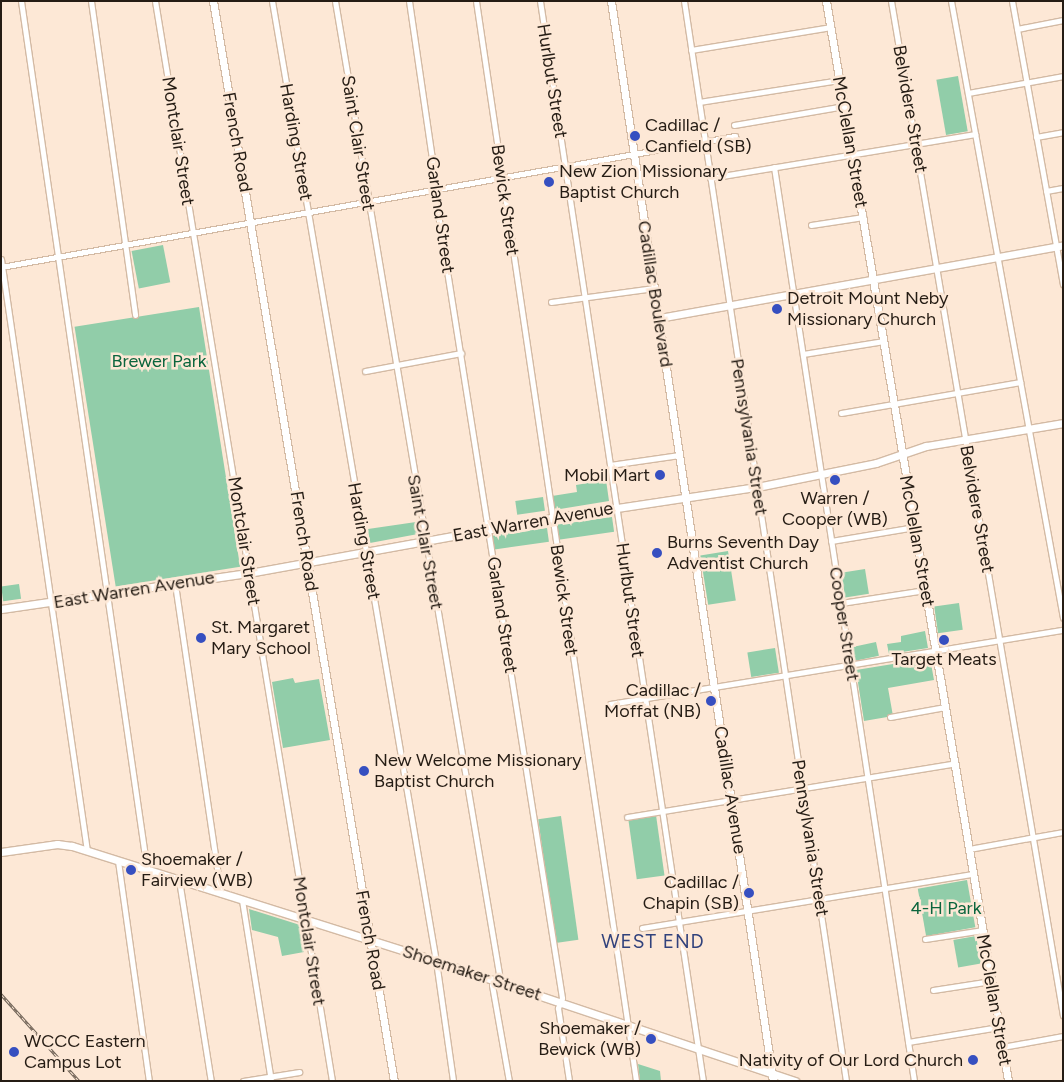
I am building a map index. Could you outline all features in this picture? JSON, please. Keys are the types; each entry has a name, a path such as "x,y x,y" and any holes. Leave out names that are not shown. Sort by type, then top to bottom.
{"street":[{"path":"21,1 106,594 148,870"},
{"path":"91,1 135,315"},
{"name":"Montclair Street","path":"155,1 332,1081"},
{"name":"French Road","path":"213,1 394,1081"},
{"name":"Harding Street","path":"272,1 436,961 453,1081"},
{"name":"Saint Clair Street","path":"335,1 499,974 492,985 509,1081"},
{"name":"Garland Street","path":"409,1 488,530 562,998 558,1008 569,1081"},
{"name":"Bewick Street","path":"476,1 626,1025 636,1081"},
{"name":"Hurlbut Street","path":"540,1 703,1081"},
{"name":"Cadillac Boulevard","path":"611,1 686,498"},
{"name":"Pennsylvania Street","path":"684,1 846,1081"},
{"name":"McClellan Street","path":"826,1 1008,1081"},
{"name":"Belvidere Street","path":"891,1 1063,1016"},
{"path":"951,1 1063,618"},
{"path":"1012,1 1046,191 1059,246 1063,284"},
{"path":"1017,28 1063,20"},
{"path":"691,50 831,27"},
{"path":"968,94 1063,76"},
{"path":"699,102 840,80"},
{"path":"734,124 844,106"},
{"path":"1036,137 1063,132"},
{"path":"710,178 975,134"},
{"path":"2,267 735,136"},
{"name":"Cooper Street","path":"774,168 914,1081"},
{"path":"1046,191 1063,188"},
{"path":"812,225 863,217"},
{"path":"659,318 1059,246"},
{"path":"1,259 87,851"},
{"path":"551,302 654,288"},
{"path":"802,354 884,341"},
{"path":"365,371 461,354"},
{"path":"841,413 1020,382"},
{"name":"East Warren Avenue","path":"1,609 249,573 551,518 821,475 966,439 1063,423"},
{"path":"610,465 679,455"},
{"name":"Cadillac Avenue","path":"686,498 773,1077"},
{"path":"831,541 915,527"},
{"path":"175,584 221,894"},
{"path":"841,603 926,590"},
{"path":"610,704 1063,630"},
{"path":"890,717 945,707"},
{"path":"627,817 955,763"},
{"path":"969,849 1063,832"},
{"name":"Shoemaker Street","path":"1,852 57,844 87,851 436,961 698,1049 773,1077 795,1081"},
{"path":"118,861 149,1081"},
{"path":"642,928 973,874"},
{"path":"178,880 211,1081"},
{"path":"242,900 270,1079"},
{"path":"925,939 983,930"},
{"path":"933,990 991,981"},
{"path":"908,1042 999,1027"},
{"path":"1002,1047 1063,1036"},
{"path":"243,1081 270,1079 299,1072"}],"green space":[{"path":"958,76 968,131 946,135 936,80"},
{"path":"163,245 170,282 139,288 132,251"},
{"name":"Brewer Park","path":"199,307 240,567 116,586 75,327"},
{"path":"606,480 609,501 554,510 552,496 577,492 576,485"},
{"path":"543,497 545,511 517,515 515,501"},
{"path":"612,517 614,532 559,540 557,525"},
{"path":"416,522 418,534 370,543 368,529"},
{"path":"547,528 549,542 494,550 493,536"},
{"path":"728,551 736,600 708,605 700,555"},
{"path":"865,569 869,594 845,597 841,573"},
{"path":"19,584 21,599 3,601 1,587"},
{"path":"959,603 963,630 938,633 934,606"},
{"path":"925,631 928,648 889,654 887,644 901,642 901,636"},
{"path":"876,642 879,656 855,661 853,647"},
{"path":"775,648 779,673 751,677 747,652"},
{"path":"930,658 934,680 888,688 893,716 864,721 856,670"},
{"path":"293,678 295,683 319,679 330,740 283,748 272,682"},
{"path":"656,815 664,875 637,879 628,819"},
{"path":"561,816 578,940 556,943 538,819"},
{"name":"4-H Park","path":"967,880 975,927 926,936 918,889"},
{"path":"249,909 300,925 304,952 282,956 278,937 252,930"},
{"path":"976,936 981,964 958,968 953,940"},
{"path":"638,1064 660,1071 661,1081 640,1081"}],"railway":[{"path":"1,994 79,1081"}],"place":[{"name":"Cadillac / Canfield (SB)","path":"635,136"},
{"name":"New Zion Missionary Baptist Church","path":"549,182"},
{"name":"Detroit Mount Neby Missionary Church","path":"777,309"},
{"name":"Mobil Mart","path":"660,475"},
{"name":"Warren / Cooper (WB)","path":"835,480"},
{"name":"Burns Seventh Day Adventist Church","path":"657,553"},
{"name":"St. Margaret Mary School","path":"201,638"},
{"name":"Target Meats","path":"944,640"},
{"name":"Cadillac / Moffat (NB)","path":"711,701"},
{"name":"New Welcome Missionary Baptist Church","path":"364,771"},
{"name":"Shoemaker / Fairview (WB)","path":"131,870"},
{"name":"Cadillac / Chapin (SB)","path":"749,893"},
{"name":"Shoemaker / Bewick (WB)","path":"651,1039"},
{"name":"WCCC Eastern Campus Lot","path":"14,1052"},
{"name":"Nativity of Our Lord Church","path":"973,1060"}],"district":[{"name":"WEST END","path":"653,942"}]}
